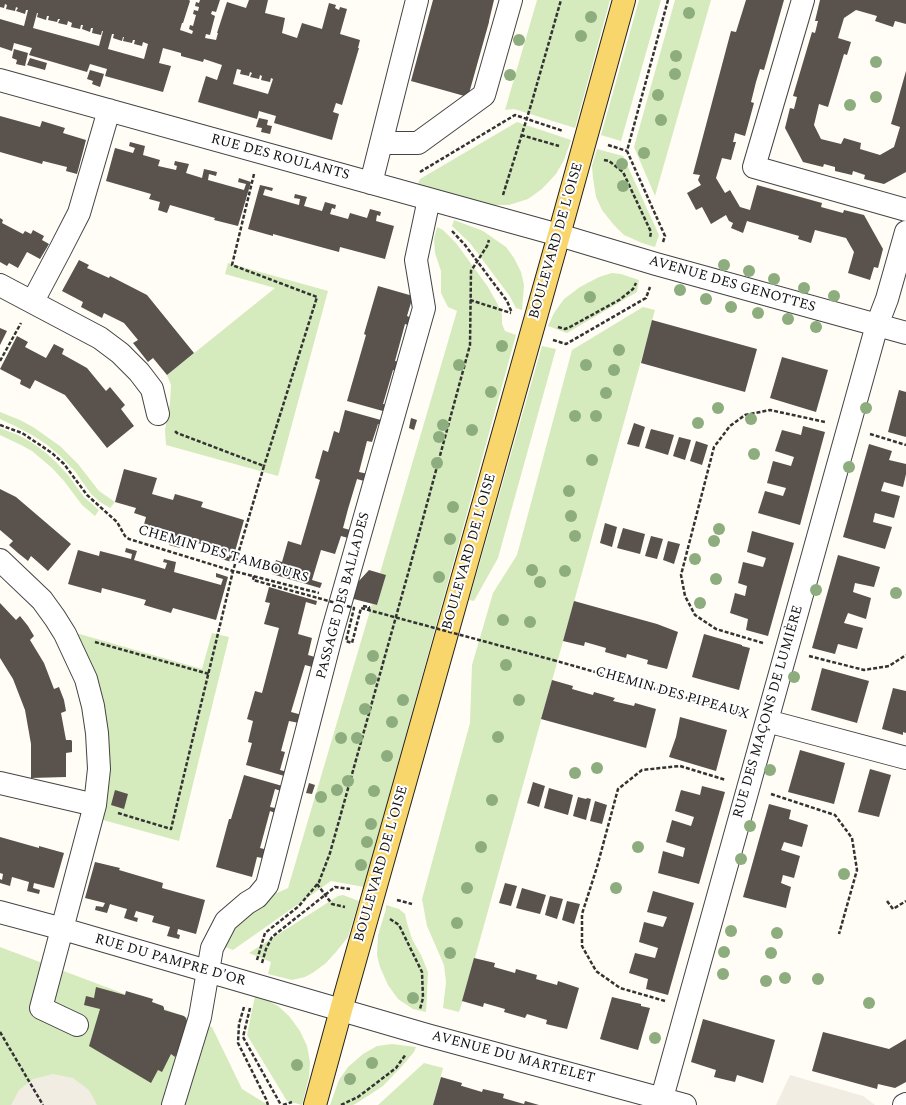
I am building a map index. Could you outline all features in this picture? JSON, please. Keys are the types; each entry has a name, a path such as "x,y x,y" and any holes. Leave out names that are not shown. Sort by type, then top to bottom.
{"main road":[{"name":"BOULEVARD DE L'OISE","path":"315,1105 340,1010 624,0"}],"street":[{"path":"370,183 417,0"},
{"path":"381,143 418,143 484,95 510,0"},
{"path":"803,0 754,167 906,210"},
{"name":"RUE DES ROULANTS","path":"0,80 370,183 427,207 496,218 559,235"},
{"path":"32,301 79,213 109,110"},
{"name":"PASSAGE DES BALLADES","path":"173,1105 200,1017 212,948 226,921 247,903 257,897 268,886 332,632 424,308 416,260 427,207"},
{"name":"RUE DES MAÇONS DE LUMIÈRE","path":"660,1102 877,325 906,232"},
{"name":"AVENUE DES GENOTTES","path":"559,235 656,264 906,333"},
{"path":"0,285 100,338 120,354 138,372 152,390 158,414"},
{"path":"0,560 42,600 55,618 65,634 86,679 93,706 97,733 99,769 95,806 41,1008 78,1025"},
{"name":"CHEMIN DES PIPEAUX","path":"767,721 906,758"},
{"path":"0,783 95,806"},
{"name":"RUE DU PAMPRE D'OR","path":"0,912 340,1010"},
{"name":"AVENUE DU MARTELET","path":"340,1010 660,1102 685,1105"}],"path":[{"path":"281,1105 243,1037 265,933 300,906 317,884 332,846 470,345 471,271 487,246 561,0"},
{"path":"427,207 466,245 507,301 512,313 512,325 566,344 646,298 665,236 627,151 668,0"},
{"path":"415,175 515,115 627,151"},
{"path":"95,806 171,829 233,571 317,297 232,266 259,152"},
{"path":"0,361 32,301"},
{"path":"906,445 848,428 770,410 745,415 730,426 714,447 681,575 685,596 695,615 716,629 787,650 864,670 889,666 906,655"},
{"path":"158,414 177,432 264,466"},
{"name":"CHEMIN DES TAMBOURS","path":"0,425 22,433 52,453 64,464 87,495 117,522 125,536 129,539 233,571 342,599"},
{"name":"CHEMIN DES PIPEAUX","path":"254,576 253,580 354,608 346,641 352,643 361,608 368,609 767,721"},
{"path":"65,634 209,674"},
{"path":"687,1008 620,988 596,971 582,946 582,914 597,867 618,788 642,770 680,766 748,786 835,815 852,838 857,870 839,934"},
{"path":"317,884 332,904 412,904"},
{"path":"268,1105 238,1043 239,1024 266,949 272,937 335,887 371,903 399,925 422,972 423,998 407,1053 396,1068 358,1097 341,1105"},
{"path":"888,901 893,909 906,901"},
{"path":"0,1032 43,1105"}],"green space":[{"path":"537,0 610,0 575,128 514,109 505,110"},
{"path":"639,0 661,0 621,141 601,135"},
{"path":"675,0 711,0 655,196 634,147"},
{"path":"517,122 571,140 564,160 556,174 542,189 528,199 509,205 485,205 417,186 420,179"},
{"path":"597,149 623,156 659,235 655,247 624,235 602,210 596,197 592,166"},
{"path":"454,220 483,231 506,247 514,258 521,272 524,285 522,310 516,308 509,295 470,243 452,226"},
{"path":"437,227 443,230 456,243 488,287 502,314 502,324 505,331 516,335 364,887 331,881 233,950 225,947 232,928 268,897 288,888 372,604 377,605 386,575 380,573 457,311 448,307 441,293 441,271 435,253 434,239"},
{"path":"228,263 328,291 278,476 166,445 165,430 170,403 171,385 167,375 275,288 225,274"},
{"path":"612,273 621,274 639,280 637,292 567,333 548,326 554,313 564,299 580,287 599,277"},
{"path":"643,307 655,310 464,997 459,1012 443,1008 446,982 444,965 427,926 422,899 470,723 472,665 493,593 517,555 572,350"},
{"path":"542,346 556,349 498,558 474,601 469,600"},
{"path":"0,412 33,427 60,446 78,464 99,491 115,502 110,508 100,502 91,494 74,470 59,455 32,435 0,419"},
{"path":"0,428 31,442 56,462 68,475 84,497 99,510 95,516 82,505 52,468 32,451 0,435"},
{"path":"76,633 202,669 212,633 229,637 179,841 103,820 107,788"},
{"path":"343,895 359,901 348,937 326,963 314,972 305,977 292,980 268,974 271,962 249,953 338,896"},
{"path":"386,905 399,909 405,914 412,939 428,972 426,1012 413,1009 398,999 388,985 380,967 377,955 378,935"},
{"path":"0,947 212,1027 242,1089 268,1105 0,1105"},
{"path":"255,996 263,998 278,1006 289,1016 300,1031 307,1046 310,1062 309,1077 302,1105 287,1101 247,1035"},
{"path":"392,1044 416,1047 414,1052 403,1065 383,1086 353,1105 330,1105 339,1080 348,1067 363,1054 377,1046"},
{"path":"424,1063 443,1068 433,1105 378,1105"}],"shaded area":[{"path":"53,1074 73,1078 89,1090 97,1105 11,1105 19,1090 33,1079"},
{"path":"790,1075 863,1096 875,1105 776,1105"}],"building":[{"path":"0,0 189,0 190,1 180,30 192,34 193,31 189,29 190,25 193,26 196,15 193,14 194,10 198,11 199,7 195,6 196,2 199,3 200,0 220,0 216,12 212,11 211,14 215,16 210,35 206,34 205,38 216,40 227,2 246,8 249,0 268,0 265,13 285,18 282,33 297,38 302,23 322,29 329,3 336,5 335,8 339,10 340,7 347,9 340,34 360,40 342,105 336,103 333,112 339,114 332,140 274,123 276,116 259,111 257,119 198,102 206,76 217,80 222,65 204,59 203,62 181,56 181,53 163,48 159,63 171,66 163,92 105,76 107,69 90,64 87,72 29,55 32,48 14,43 12,51 0,47 0,19 24,26 28,10 26,10 25,14 16,11 18,8 16,7 15,11 6,9 7,5 5,4 4,8 0,7","holes":["37,13 37,17 46,20 47,16 49,16 48,20 57,22 58,19 60,19 58,23 67,25 68,21 72,23 71,27 80,29 81,25 83,25 82,29 90,32 91,28 93,28 92,33 101,35 103,31 99,46 33,28","112,34 114,34 113,38 122,41 124,37 123,41 132,43 133,40 135,40 134,44 142,46 143,42 148,44 144,59 108,49","237,69 241,70 240,74 249,76 250,72 252,73 250,77 259,79 260,75 262,76 261,80 270,82 271,78 273,79 268,94 233,84"]},
{"path":"433,0 494,0 468,97 411,81"},
{"path":"746,0 784,0 764,70 760,69 756,82 751,102 754,103 745,136 735,133 733,142 736,142 731,160 722,158 716,178 725,193 730,190 740,207 750,210 757,185 822,203 821,207 843,213 844,210 864,215 883,249 878,268 874,267 870,280 848,273 854,252 846,238 815,230 811,243 798,239 799,236 747,221 743,233 731,228 733,223 729,221 726,215 711,224 702,207 696,210 687,193 701,185 698,180 700,175 693,174 731,31 736,32"},
{"path":"820,0 906,0 906,24 895,21 893,27 875,21 877,16 856,10 844,18 838,38 851,42 847,55 844,54 828,107 819,104 814,125 821,139 841,144 844,138 861,143 860,149 880,155 894,147 900,127 891,124 906,71 906,172 884,184 864,179 865,175 853,171 852,175 835,171 835,167 824,164 823,167 803,162 785,128 790,108 794,109 797,97 793,96 812,32 815,33 818,21 815,21"},
{"path":"14,49 28,53 25,66 16,64 17,60 12,58"},
{"path":"30,58 47,63 45,70 27,65"},
{"path":"90,70 104,74 100,87 92,84 93,81 87,79"},
{"path":"0,116 40,127 42,121 65,128 63,133 86,140 77,174 66,171 67,167 43,161 42,164 0,152"},
{"path":"259,118 268,120 267,125 272,126 270,134 261,132 262,128 256,127"},
{"path":"130,142 145,146 143,155 160,160 158,166 176,170 177,166 174,165 175,161 189,164 186,173 202,178 204,169 217,172 216,176 209,174 208,180 244,190 246,184 238,182 239,178 251,182 238,226 214,220 215,218 170,205 167,213 158,210 160,202 149,199 151,194 106,181 115,148 133,153 135,148 129,146"},
{"path":"260,185 273,188 272,191 265,189 263,195 299,205 300,199 294,198 295,194 307,197 304,206 322,211 325,202 336,205 335,209 332,208 330,214 348,219 350,213 367,218 370,209 381,212 380,216 377,215 376,221 394,226 385,259 340,247 339,252 273,234 273,236 248,229"},
{"path":"0,218 3,220 2,223 23,234 25,231 31,234 33,230 44,236 42,240 49,244 40,259 27,252 18,268 9,263 7,266 0,262"},
{"path":"79,260 89,265 87,268 109,278 110,276 147,295 194,353 167,375 153,358 148,362 133,343 138,340 124,323 104,313 102,318 81,307 83,302 62,291"},
{"path":"378,286 413,296 407,316 412,318 408,325 405,324 395,361 400,362 402,372 393,370 383,404 388,405 390,413 347,401"},
{"path":"652,320 757,349 745,392 641,363"},
{"path":"0,328 7,331 0,345"},
{"path":"17,336 28,342 25,347 46,358 54,344 64,349 62,354 87,368 106,391 110,387 125,405 121,409 134,426 107,448 65,395 35,380 30,389 20,384 21,380 0,369"},
{"path":"782,357 828,370 816,412 770,398"},
{"path":"899,390 906,392 906,437 888,432"},
{"path":"345,410 388,422 382,425 378,424 372,442 367,441 359,472 373,475 371,483 357,479 343,528 357,532 355,540 341,536 335,554 321,550 312,580 322,583 320,588 272,574 276,560 282,562 288,541 301,545 320,480 315,478 323,450 328,452 334,431 339,433"},
{"path":"411,418 417,420 414,430 409,428"},
{"path":"634,423 645,427 639,447 627,444"},
{"path":"803,426 825,432 800,525 758,513 765,491 783,496 786,488 767,483 773,461 791,466 794,457 775,451 782,430 801,435"},
{"path":"651,429 674,435 668,455 645,448"},
{"path":"679,437 691,440 685,460 673,456"},
{"path":"696,441 708,445 702,465 690,461"},
{"path":"869,444 892,451 889,460 906,464 906,474 903,487 884,482 881,491 900,496 894,518 875,513 873,522 892,527 885,549 843,537"},
{"path":"124,469 157,478 152,494 173,500 175,494 203,502 201,507 244,520 232,562 221,559 222,555 229,557 230,552 183,539 180,548 169,545 170,541 173,542 174,536 143,528 146,517 134,513 136,508 115,502"},
{"path":"0,489 16,497 71,544 48,571 31,556 28,561 18,553 9,545 13,541 0,530"},
{"path":"605,523 617,527 612,547 600,543"},
{"path":"623,528 645,534 640,554 617,548"},
{"path":"752,531 794,543 768,636 746,630 748,619 730,613 735,593 745,596 747,586 738,583 743,562 763,567 766,558 747,552"},
{"path":"651,536 663,539 657,559 645,556"},
{"path":"668,541 680,544 674,564 663,560"},
{"path":"126,548 137,551 134,560 165,569 167,563 163,562 164,559 176,562 174,572 221,585 223,579 216,577 216,573 228,577 216,620 173,608 171,613 144,605 146,600 102,588 101,593 68,584 78,550 99,556 100,551 131,559 132,554 125,552"},
{"path":"838,555 880,567 874,587 855,583 853,592 871,598 866,619 848,613 844,623 863,628 857,649 838,644 835,654 812,648"},
{"path":"369,570 386,575 377,605 350,598 358,582"},
{"path":"269,587 317,601 316,605 306,602 298,634 312,638 308,655 322,659 319,669 305,665 291,712 306,716 304,724 289,721 281,751 285,752 280,770 287,772 288,777 246,765 252,743 248,742 253,721 247,719 255,691 262,693 279,628 264,624 270,603 265,602"},
{"path":"574,601 657,624 678,632 667,669 647,664 648,660 627,654 626,658 605,652 606,648 585,642 584,646 563,641"},
{"path":"0,603 16,620 20,616 28,626 34,636 30,640 44,663 54,689 59,687 64,700 66,711 61,713 66,740 72,741 72,752 66,753 66,777 31,778 31,744 25,710 13,679 0,658"},
{"path":"704,634 750,648 739,690 692,677"},
{"path":"822,668 869,681 857,723 811,710"},
{"path":"552,680 573,686 572,689 593,695 594,692 615,698 613,701 634,706 635,703 656,709 646,748 541,719"},
{"path":"893,688 906,691 906,733 903,732 903,735 882,729"},
{"path":"680,717 727,730 716,771 669,757 676,737"},
{"path":"800,750 845,763 834,804 788,792"},
{"path":"870,769 891,775 879,817 858,812"},
{"path":"244,775 286,787 281,791 275,789 270,807 280,809 275,813 270,811 260,848 268,850 265,863 261,862 262,858 257,857 252,877 216,867 229,819 231,819"},
{"path":"533,782 545,786 539,807 527,803"},
{"path":"309,783 315,785 312,794 306,793"},
{"path":"702,786 725,792 699,884 658,873 663,851 683,857 685,848 666,842 672,820 691,826 694,817 675,811 681,790 700,795"},
{"path":"549,788 573,795 568,815 544,808"},
{"path":"115,790 128,794 124,809 111,805"},
{"path":"578,797 591,799 586,820 573,816"},
{"path":"595,801 607,805 602,824 590,821"},
{"path":"769,804 791,810 789,819 808,825 802,847 784,842 781,850 800,856 794,878 783,875 781,883 791,887 786,908 743,897"},
{"path":"0,837 39,848 39,846 64,853 54,888 34,883 33,888 40,890 39,894 27,891 29,882 12,877 10,886 0,883 0,879 2,880 3,874 0,873"},
{"path":"95,862 120,868 119,870 163,883 162,888 205,900 196,934 178,929 177,934 180,935 179,939 167,936 170,927 152,922 154,916 136,911 134,917 138,918 137,922 124,918 127,909 110,904 107,913 95,910 96,906 103,907 105,903 85,898"},
{"path":"505,883 517,886 511,906 499,903"},
{"path":"522,888 546,895 540,914 516,908"},
{"path":"653,891 694,903 668,995 646,989 648,979 629,973 635,953 655,958 658,948 639,942 644,922 663,927 667,917 647,912"},
{"path":"550,896 563,899 557,919 545,915"},
{"path":"567,901 580,904 574,924 562,920"},
{"path":"474,958 495,963 494,967 515,973 516,969 537,975 536,979 557,985 558,981 579,988 567,1029 546,1024 547,1020 527,1014 525,1018 504,1012 505,1009 484,1003 483,1007 462,1001"},
{"path":"96,987 125,995 126,991 153,999 152,1002 163,1006 164,1010 186,1018 187,1021 185,1028 190,1029 175,1057 171,1054 162,1072 158,1070 151,1083 89,1046 100,1009 84,1005 86,996 94,998"},
{"path":"612,997 641,1004 641,1006 650,1008 638,1050 600,1039"},
{"path":"703,1019 775,1040 763,1083 737,1075 735,1082 714,1077 716,1070 691,1062"},
{"path":"823,1032 889,1049 906,1039 906,1082 895,1088 878,1084 877,1089 812,1071"},
{"path":"441,1077 462,1083 461,1086 482,1092 483,1089 504,1094 503,1098 524,1104 525,1101 539,1105 433,1105"}]}
